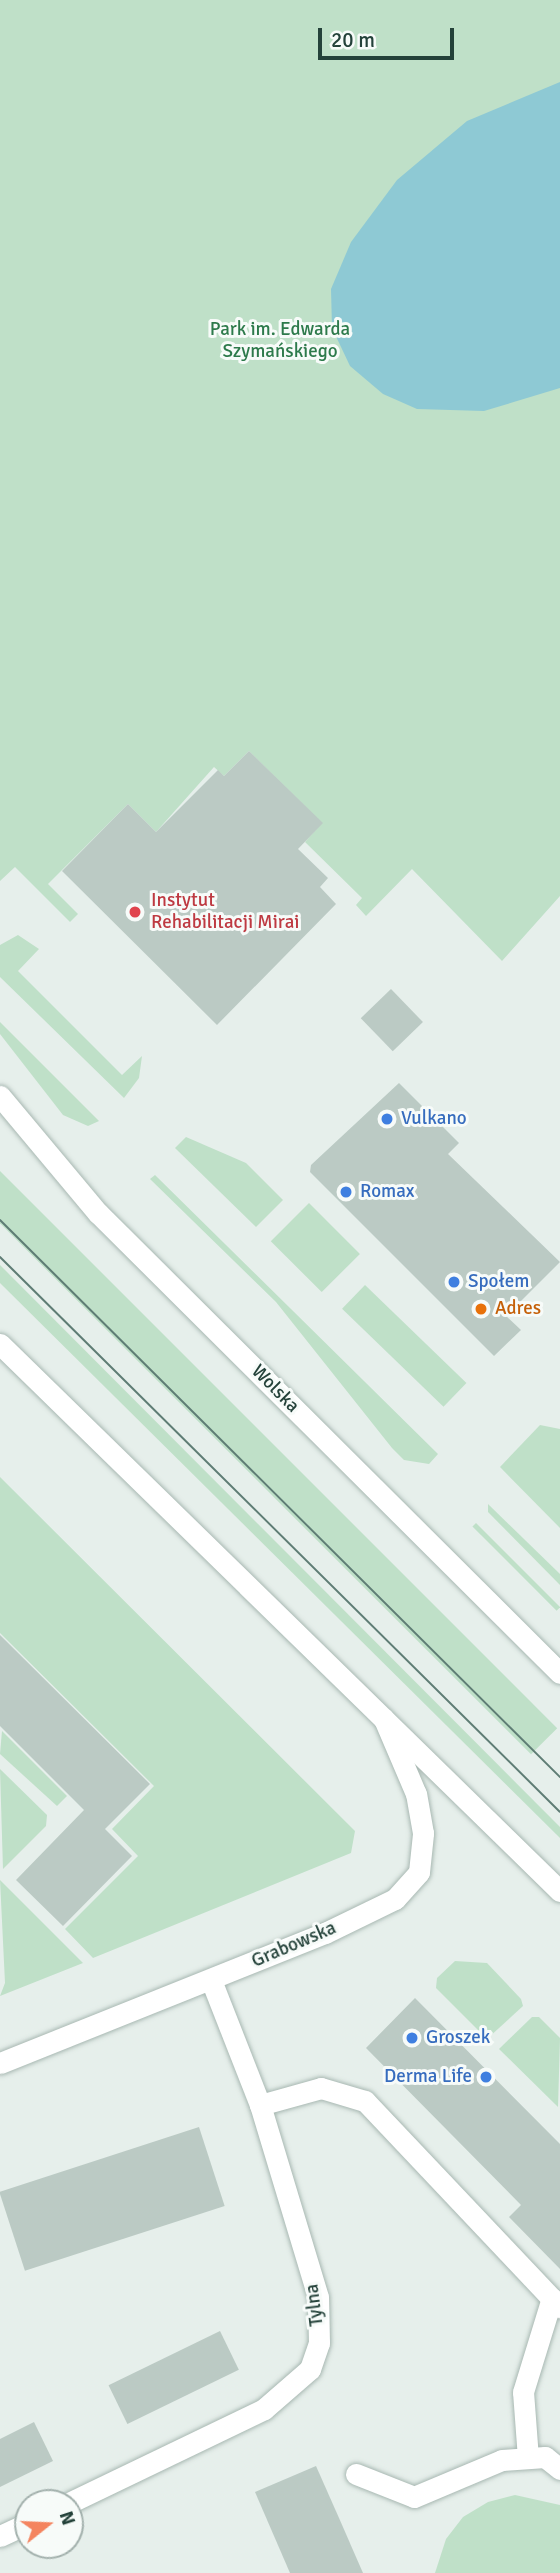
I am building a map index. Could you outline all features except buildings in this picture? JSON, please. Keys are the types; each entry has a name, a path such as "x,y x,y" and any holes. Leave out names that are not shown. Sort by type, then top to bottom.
{"main road":[{"name":"Wolska","path":"0,1096 98,1213 560,1673"},
{"path":"0,1344 380,1711 560,1891"},
{"name":"Grabowska","path":"0,2063 211,1980 395,1899 419,1872 423,1833 416,1794 380,1711"},
{"name":"Tylna","path":"84,2496 264,2409 310,2369 319,2343 318,2297 260,2105 211,1980"},
{"path":"260,2105 321,2088 365,2101 556,2302 523,2392 528,2458"},
{"path":"356,2474 414,2497 502,2460 545,2457 560,2469"}],"green space":[{"name":"Park im. Edwarda Szymańskiego","path":"0,0 560,0 560,896 502,961 412,869 366,916 356,905 362,898 305,842 322,823 249,751 224,776 214,767 156,832 128,804 48,884 78,914 70,922 15,867 0,881"},
{"path":"18,935 39,949 18,971 122,1075 142,1056 139,1078 124,1098 0,977 0,945"},
{"path":"0,1022 99,1121 88,1126 63,1115 0,1034"},
{"path":"186,1137 246,1163 283,1200 256,1227 175,1148"},
{"path":"0,1171 557,1728 531,1754 0,1223"},
{"path":"155,1175 438,1454 429,1464 404,1460 392,1448 276,1302 150,1179"},
{"path":"309,1203 360,1254 322,1292 271,1241"},
{"path":"0,1265 560,1827 560,1838 0,1283"},
{"path":"365,1285 466,1383 444,1407 342,1309"},
{"path":"540,1425 560,1429 560,1528 500,1467"},
{"path":"0,1477 355,1831 351,1853 93,1958 65,1929 138,1856 112,1829 154,1786 0,1633"},
{"path":"488,1504 560,1574 560,1585 488,1512"},
{"path":"476,1523 560,1607 557,1611 472,1527"},
{"path":"2,1731 67,1796 57,1806 0,1754"},
{"path":"0,1769 47,1815 46,1826 3,1869"},
{"path":"0,1880 83,1963 0,1996 5,1983"},
{"path":"455,1961 487,1963 521,1999 523,2006 487,2039 436,1988 437,1978"},
{"path":"532,2017 539,2017 560,2038 558,2107 499,2049"},
{"path":"515,2495 560,2505 560,2573 435,2573 446,2539 463,2517 488,2502"}],"water":[{"path":"560,82 560,388 484,411 417,409 383,394 350,366 332,328 331,289 351,242 397,180 467,121"}],"tram line":[{"path":"0,1220 560,1777"},
{"path":"0,1257 560,1812"}],"place":[{"name":"Instytut Rehabilitacji Mirai","path":"135,912"},
{"name":"Vulkano","path":"387,1119"},
{"name":"Romax","path":"346,1192"},
{"name":"Społem","path":"454,1282"},
{"name":"Adres","path":"481,1309"},
{"name":"Groszek","path":"412,2038"},
{"name":"Derma Life","path":"486,2077"}]}
